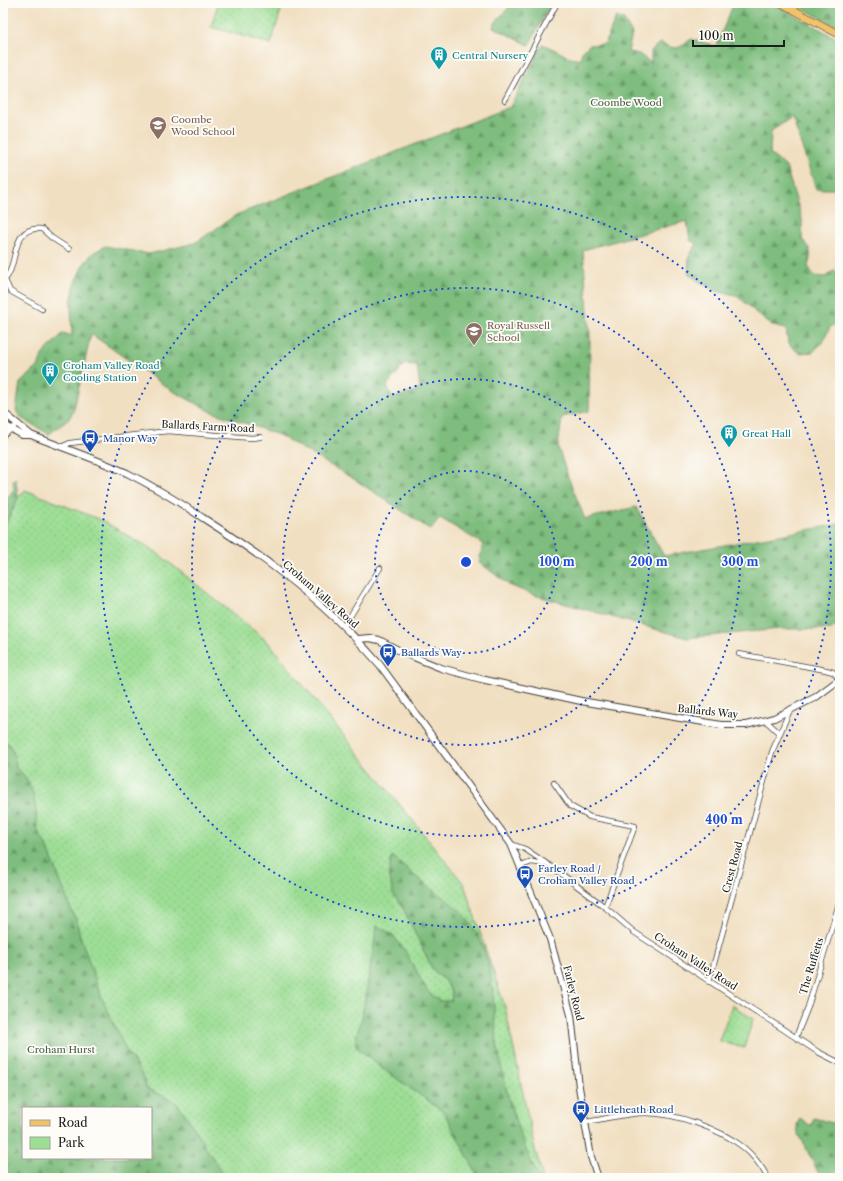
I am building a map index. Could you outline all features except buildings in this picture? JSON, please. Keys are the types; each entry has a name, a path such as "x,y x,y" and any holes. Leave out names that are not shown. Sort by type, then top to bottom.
{"main road":[{"path":"781,3 840,35"}],"street":[{"path":"505,100 557,3"},
{"path":"42,309 10,291 4,281 17,246 24,232 31,229 42,229 52,238 69,249"},
{"name":"Croham Valley Road","path":"3,412 31,435 127,474 177,502 236,538 277,568 358,639 411,706 511,844 525,849 548,865 605,907 634,932 709,982 818,1052 840,1063"},
{"path":"3,436 12,430 17,423"},
{"name":"Croham Valley Road","path":"3,424 22,435 31,435"},
{"name":"Ballards Farm Road","path":"60,447 70,443 168,431 252,438 260,437"},
{"path":"344,626 380,568"},
{"name":"Ballards Way","path":"358,639 370,638 379,640 404,653 441,668 481,679 581,701 721,725 746,725 789,712 816,697 840,679"},
{"path":"739,654 826,670 833,672 840,679"},
{"name":"Crest Road","path":"709,982 779,733 789,712"},
{"path":"765,720 779,733"},
{"path":"554,783 570,806 590,817 635,826 605,907"},
{"name":"Farley Road","path":"511,844 550,939 572,1015 579,1087 591,1157 598,1178"},
{"path":"521,866 532,862 548,865"},
{"name":"The Ruffetts","path":"796,1037 808,1007 840,900"},
{"path":"586,1122 646,1113 688,1120 713,1130 744,1147 763,1168 768,1178"}],"green space":[{"path":"218,3 283,3 271,44 211,27"},
{"path":"512,3 546,3 550,5 529,45 493,27"},
{"name":"Royal Russell School","path":"734,3 772,3 840,40 840,189 816,189 792,117 771,131 770,154 786,167 802,219 802,239 810,251 808,266 814,276 825,277 835,270 840,285 840,321 830,327 823,342 813,352 799,353 788,343 786,329 772,325 736,296 711,289 688,273 689,256 697,244 690,240 687,221 583,250 590,336 589,411 562,417 558,447 585,519 636,507 664,556 840,524 840,622 831,629 780,629 687,638 534,595 509,585 479,562 483,544 440,518 431,530 357,481 279,435 212,412 171,390 91,334 74,409 69,419 49,434 21,418 16,411 20,383 38,367 42,355 63,333 72,336 71,304 75,282 83,265 93,253 105,246 149,254 195,243 236,215 510,107 543,44 567,56 580,60 582,52 589,45 605,44 616,17 624,20 632,34 628,52 639,54 651,63 651,50 660,43 677,48 691,39 716,46","holes":["405,364 417,365 420,389 392,398 387,385"]},
{"path":"792,3 840,3 840,28 798,6"},
{"path":"16,479 18,498 3,530 3,497 9,496 14,489 13,481"},
{"path":"25,490 101,520 156,552 268,642 464,884 505,1007 534,1146 543,1178 3,1178 3,530 16,500"},
{"name":"Croham Hurst","path":"3,738 13,752 16,768 31,787 35,803 37,828 34,824 49,851 76,919 80,936 102,998 126,1050 143,1076 147,1089 175,1101 185,1114 224,1176 237,1176 242,1178 3,1178"},
{"path":"392,856 461,912 472,925 480,940 490,971 498,1049 505,1082 519,1131 539,1178 479,1178 444,1112 379,1066 356,1047 356,1037 362,1018 377,926 393,935 405,951 428,992 439,1001 451,1001 452,992 444,980 433,970 404,910 393,894 389,873"},
{"path":"732,1005 753,1019 744,1048 719,1041"},
{"path":"800,1118 811,1126 814,1118 840,1125 840,1178 821,1178 798,1132 797,1125"}],"place":[{"name":"Central Nursery","path":"439,70"},
{"name":"Coombe Wood School","path":"158,140"},
{"name":"Royal Russell School","path":"474,346"},
{"name":"Croham Valley Road Cooling Station","path":"50,386"},
{"name":"Great Hall","path":"729,448"},
{"name":"Manor Way","path":"90,453"},
{"name":"Ballards Way","path":"388,667"},
{"name":"Farley Road / Croham Valley Road","path":"525,889"},
{"name":"Littleheath Road","path":"581,1124"}],"park label":[{"name":"Coombe Wood","path":"626,102"}]}
